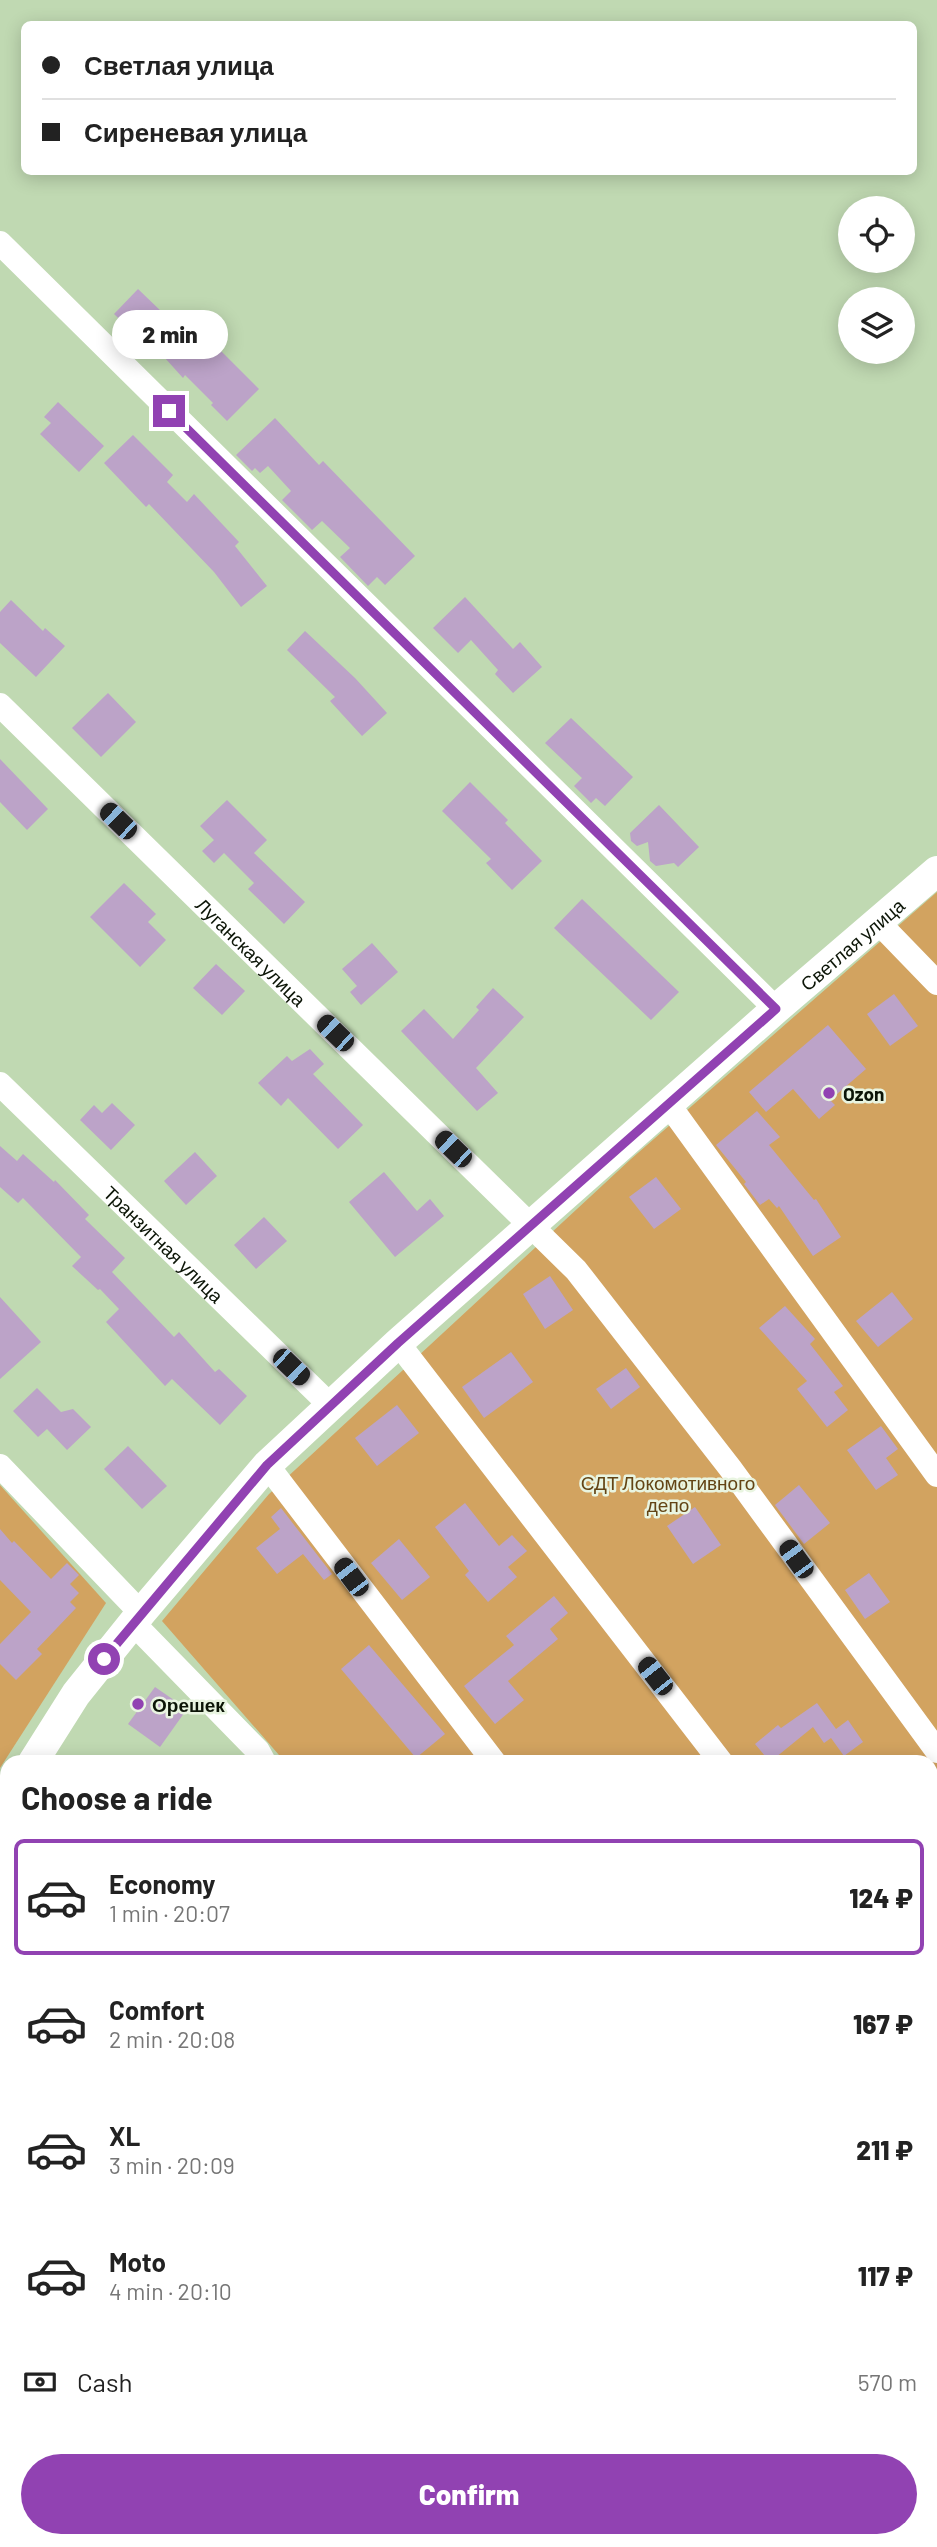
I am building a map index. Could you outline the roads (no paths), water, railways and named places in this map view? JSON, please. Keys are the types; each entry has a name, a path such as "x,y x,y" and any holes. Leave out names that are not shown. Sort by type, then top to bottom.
{"street":[{"path":"0,243 776,1009"},
{"name":"Луганская улица","path":"0,705 576,1270 730,1468 937,1751"},
{"name":"Светлая улица","path":"37,1755 76,1694 267,1465 398,1343 776,1009 937,871"},
{"path":"878,922 937,983"},
{"name":"Транзитная улица","path":"0,1084 330,1405"},
{"path":"669,1105 937,1475"},
{"path":"398,1343 716,1755"},
{"path":"267,1465 489,1755"},
{"path":"0,1466 260,1755"}],"place":[{"name":"Ozon","path":"829,1093"},
{"name":"Орешек","path":"138,1704"}],"park label":[{"name":"СДТ Локомотивного депо","path":"668,1493"}]}
